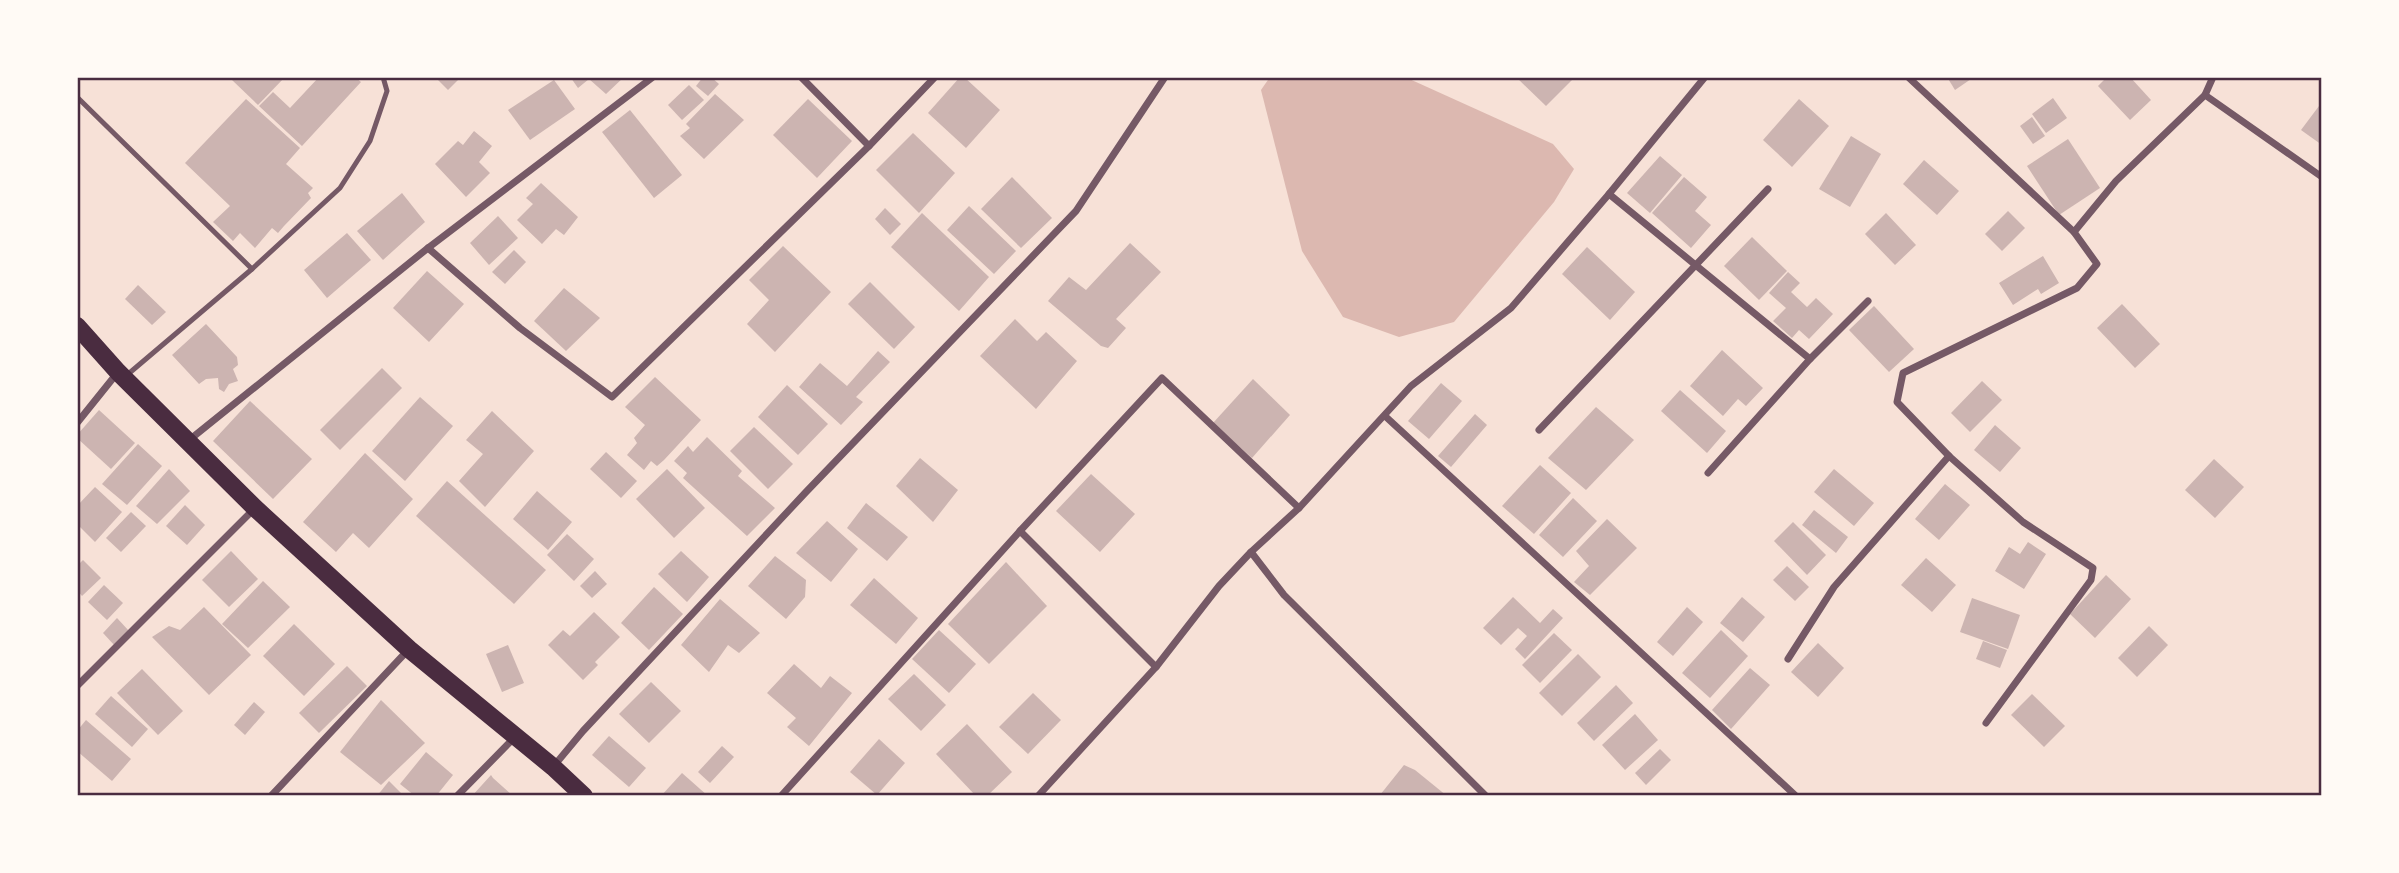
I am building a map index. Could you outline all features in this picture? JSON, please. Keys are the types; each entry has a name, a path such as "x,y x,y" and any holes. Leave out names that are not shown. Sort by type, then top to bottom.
{"main road":[{"path":"77,326 187,442 255,508 409,649 553,767 584,796"}],"street":[{"path":"187,442 428,248 653,77"},
{"path":"801,77 869,145"},
{"path":"428,248 520,328 612,397 935,77"},
{"path":"553,767 583,731 806,492 1076,211 1164,77"},
{"path":"1038,796 1156,667 1219,586 1299,508 1411,386 1511,308 1705,77"},
{"path":"1908,77 2074,232 2097,264 2077,288 1903,373 1897,402 1949,456 2023,523 2093,568 2091,580 1986,723"},
{"path":"2074,232 2116,181 2205,95 2213,77"},
{"path":"2205,95 2322,177"},
{"path":"1539,430 1768,188"},
{"path":"1609,194 1810,359"},
{"path":"1708,473 1810,359 1868,301"},
{"path":"77,423 121,374"},
{"path":"781,796 1162,378 1299,508"},
{"path":"1385,416 1796,796"},
{"path":"1788,659 1834,587 1949,456"},
{"path":"77,686 255,508"},
{"path":"1020,531 1156,667"},
{"path":"1251,552 1284,595 1486,796"},
{"path":"271,796 409,649"},
{"path":"457,796 515,737"}],"lane":[{"path":"121,374 252,269 340,188 370,141 387,91 383,77"},
{"path":"77,97 252,269"}],"shaded area":[{"path":"1270,77 1405,77 1553,144 1574,169 1554,202 1454,322 1399,337 1343,317 1302,251 1261,90"}],"building":[{"path":"235,77 285,77 258,105 232,80"},
{"path":"319,77 355,77 361,82 302,146 259,106 273,92 290,108"},
{"path":"435,77 461,77 448,90"},
{"path":"572,77 624,77 606,94 589,79 578,88"},
{"path":"703,77 711,77 719,84 708,96 696,86"},
{"path":"960,77 964,77 1000,110 966,148 928,113"},
{"path":"1516,77 1568,77 1572,80 1546,106"},
{"path":"1947,77 1974,77 1955,90"},
{"path":"2107,77 2130,77 2151,100 2130,120 2098,86"},
{"path":"554,80 575,109 530,140 508,110"},
{"path":"689,85 704,100 682,120 668,105"},
{"path":"715,94 744,120 704,159 680,136 690,128 686,124"},
{"path":"2053,98 2067,118 2046,133 2032,114"},
{"path":"246,99 300,148 286,164 313,188 308,193 311,198 278,233 272,228 255,248 240,233 233,241 213,222 230,206 185,163"},
{"path":"808,99 852,141 817,178 773,135"},
{"path":"1799,99 1829,126 1792,167 1763,140"},
{"path":"2322,102 2322,145 2301,130"},
{"path":"630,110 682,175 654,198 602,132"},
{"path":"2032,117 2045,136 2033,144 2020,126"},
{"path":"474,131 492,146 479,162 490,173 466,197 435,164 458,141 463,145"},
{"path":"913,133 955,173 919,213 876,170"},
{"path":"1851,136 1881,154 1850,207 1819,189"},
{"path":"2068,139 2100,188 2059,215 2027,166"},
{"path":"1660,156 1682,175 1650,213 1627,193"},
{"path":"1924,160 1959,191 1937,215 1903,184"},
{"path":"1012,177 1052,218 1021,248 981,209"},
{"path":"1684,177 1707,197 1695,211 1711,225 1691,248 1652,213"},
{"path":"541,183 578,217 564,235 556,229 542,244 517,220 533,204 526,198"},
{"path":"402,193 425,222 383,260 357,231"},
{"path":"969,206 1016,251 994,274 947,230"},
{"path":"885,208 901,224 890,235 875,219"},
{"path":"2008,211 2025,228 2002,251 1985,234"},
{"path":"922,213 989,277 959,311 891,247"},
{"path":"1886,213 1916,245 1895,265 1865,234"},
{"path":"498,216 518,238 489,265 470,243"},
{"path":"347,233 371,260 327,298 304,270"},
{"path":"1752,237 1787,271 1759,300 1724,266"},
{"path":"1130,243 1161,272 1116,319 1126,328 1108,348 1101,346 1048,301 1069,277 1086,290"},
{"path":"783,246 831,292 775,352 747,324 769,300 749,280"},
{"path":"1587,247 1635,292 1610,320 1562,274"},
{"path":"514,250 526,262 505,284 492,272"},
{"path":"2043,256 2059,283 2041,294 2038,289 2013,305 1999,283"},
{"path":"427,271 464,304 429,342 393,308"},
{"path":"1788,272 1800,283 1791,292 1807,307 1816,298 1833,314 1809,339 1799,330 1792,338 1773,321 1786,308 1769,293"},
{"path":"870,282 915,327 894,349 848,304"},
{"path":"138,285 166,312 152,325 125,299"},
{"path":"564,288 600,318 566,351 534,321"},
{"path":"2122,304 2160,344 2135,368 2097,328"},
{"path":"1874,306 1914,349 1889,372 1849,330"},
{"path":"1015,319 1037,341 1046,332 1077,361 1036,409 980,356"},
{"path":"206,324 237,357 238,365 233,369 238,381 229,384 224,392 219,389 218,378 206,379 199,384 172,355"},
{"path":"1722,350 1763,388 1746,406 1738,399 1723,416 1690,386"},
{"path":"878,351 890,362 856,397 863,402 841,425 799,387 820,363 847,386"},
{"path":"382,368 402,388 340,450 320,430"},
{"path":"655,377 701,420 664,460 657,466 651,461 644,470 627,455 637,443 634,438 645,425 625,407"},
{"path":"1253,379 1290,415 1252,458 1213,423"},
{"path":"1982,381 2002,400 1970,432 1951,413"},
{"path":"1441,383 1462,401 1429,439 1408,421"},
{"path":"787,385 828,424 798,455 758,417"},
{"path":"1680,390 1726,431 1707,453 1661,411"},
{"path":"420,397 453,426 405,481 372,451"},
{"path":"250,401 312,459 273,499 213,441"},
{"path":"1596,407 1634,440 1586,490 1548,458"},
{"path":"99,410 135,443 111,469 77,438"},
{"path":"492,411 534,451 485,507 459,481 483,454 466,440"},
{"path":"1475,414 1487,425 1451,467 1438,456"},
{"path":"1995,425 2021,448 2000,472 1974,450"},
{"path":"754,427 793,464 768,489 730,451"},
{"path":"707,437 742,471 738,476 775,508 747,536 683,478 687,473 674,461 688,446 693,452"},
{"path":"138,444 162,466 127,505 102,484"},
{"path":"606,452 637,481 621,498 590,469"},
{"path":"365,453 413,499 369,548 353,533 336,552 303,522"},
{"path":"920,458 958,490 933,522 896,486"},
{"path":"2214,459 2244,487 2215,518 2185,490"},
{"path":"1540,465 1571,493 1534,534 1502,506"},
{"path":"169,469 190,491 157,524 136,506"},
{"path":"667,469 705,508 674,538 636,499"},
{"path":"1834,469 1874,503 1854,526 1814,492"},
{"path":"1091,474 1135,514 1100,552 1056,511"},
{"path":"447,481 546,570 514,604 416,516"},
{"path":"1945,484 1970,505 1939,540 1915,519"},
{"path":"95,487 122,512 95,542 77,524 77,506"},
{"path":"537,491 572,522 548,550 513,519"},
{"path":"1573,498 1597,521 1563,557 1539,535"},
{"path":"866,503 908,537 887,561 847,528"},
{"path":"185,505 205,525 187,545 166,526"},
{"path":"1814,510 1848,537 1836,553 1802,525"},
{"path":"131,512 146,526 121,552 106,538"},
{"path":"1607,519 1637,548 1590,595 1574,582 1589,566 1576,551"},
{"path":"827,521 858,549 831,582 796,553"},
{"path":"1793,522 1826,555 1807,575 1774,541"},
{"path":"567,534 594,559 574,581 547,555"},
{"path":"2028,542 2046,554 2024,589 1995,571 2009,547 2020,554"},
{"path":"231,551 258,579 229,607 202,580"},
{"path":"681,551 709,577 687,602 658,574"},
{"path":"775,556 806,580 805,597 786,619 748,586"},
{"path":"1926,558 1956,585 1932,612 1901,585"},
{"path":"83,560 101,578 82,596 77,590 77,566"},
{"path":"1006,562 1047,606 989,664 948,624"},
{"path":"1787,566 1809,587 1795,601 1773,580"},
{"path":"595,571 607,584 592,598 580,586"},
{"path":"2106,575 2131,599 2095,638 2070,614"},
{"path":"874,578 918,618 896,644 850,605"},
{"path":"263,581 290,607 248,648 222,624"},
{"path":"104,585 123,603 107,620 88,602"},
{"path":"654,587 683,614 649,650 621,623"},
{"path":"1513,597 1540,623 1553,609 1563,618 1525,659 1515,649 1527,636 1518,628 1501,645 1483,628"},
{"path":"1742,597 1765,617 1743,642 1720,623"},
{"path":"1972,598 2020,615 2008,649 1960,632"},
{"path":"720,599 760,633 739,653 728,645 709,672 681,645"},
{"path":"204,607 251,655 209,695 152,637 169,626 180,630"},
{"path":"1687,607 1703,622 1673,656 1657,642"},
{"path":"594,612 620,637 595,662 598,665 583,680 548,645 563,630 570,636"},
{"path":"117,618 129,631 115,646 103,633"},
{"path":"294,624 335,664 304,696 263,656"},
{"path":"2149,626 2168,645 2137,677 2118,658"},
{"path":"939,630 976,664 949,693 912,659"},
{"path":"1721,630 1748,656 1710,698 1682,673"},
{"path":"1554,633 1572,650 1540,683 1522,665"},
{"path":"1983,641 2007,650 2000,668 1976,659"},
{"path":"1818,643 1844,668 1818,697 1791,672"},
{"path":"508,645 524,683 502,692 486,654"},
{"path":"1578,654 1601,677 1562,716 1539,693"},
{"path":"794,664 821,688 830,676 852,693 809,746 787,727 796,718 767,693"},
{"path":"347,666 367,686 319,733 299,713"},
{"path":"1750,668 1770,685 1731,729 1712,710"},
{"path":"142,669 183,711 158,735 117,693"},
{"path":"914,674 946,705 921,731 888,699"},
{"path":"651,682 681,711 649,743 619,714"},
{"path":"1616,685 1633,703 1594,741 1577,723"},
{"path":"1033,693 1061,720 1028,754 999,727"},
{"path":"2032,694 2065,726 2044,747 2011,715"},
{"path":"111,696 148,729 132,747 95,714"},
{"path":"381,700 425,743 381,785 340,752"},
{"path":"254,702 265,712 245,735 234,725"},
{"path":"1635,714 1658,740 1625,770 1602,745"},
{"path":"86,720 131,759 112,781 77,751 77,731"},
{"path":"967,724 1012,772 987,796 976,796 936,754"},
{"path":"609,736 646,768 629,787 592,755"},
{"path":"879,739 905,763 877,795 850,772"},
{"path":"722,746 734,757 710,783 698,772"},
{"path":"1660,749 1671,760 1646,785 1635,773"},
{"path":"426,752 453,775 436,796 415,796 400,784"},
{"path":"1404,765 1415,770 1447,796 1380,795"},
{"path":"682,773 708,796 661,796"},
{"path":"491,775 493,778 513,796 472,796"},
{"path":"389,781 404,796 377,796"}]}
